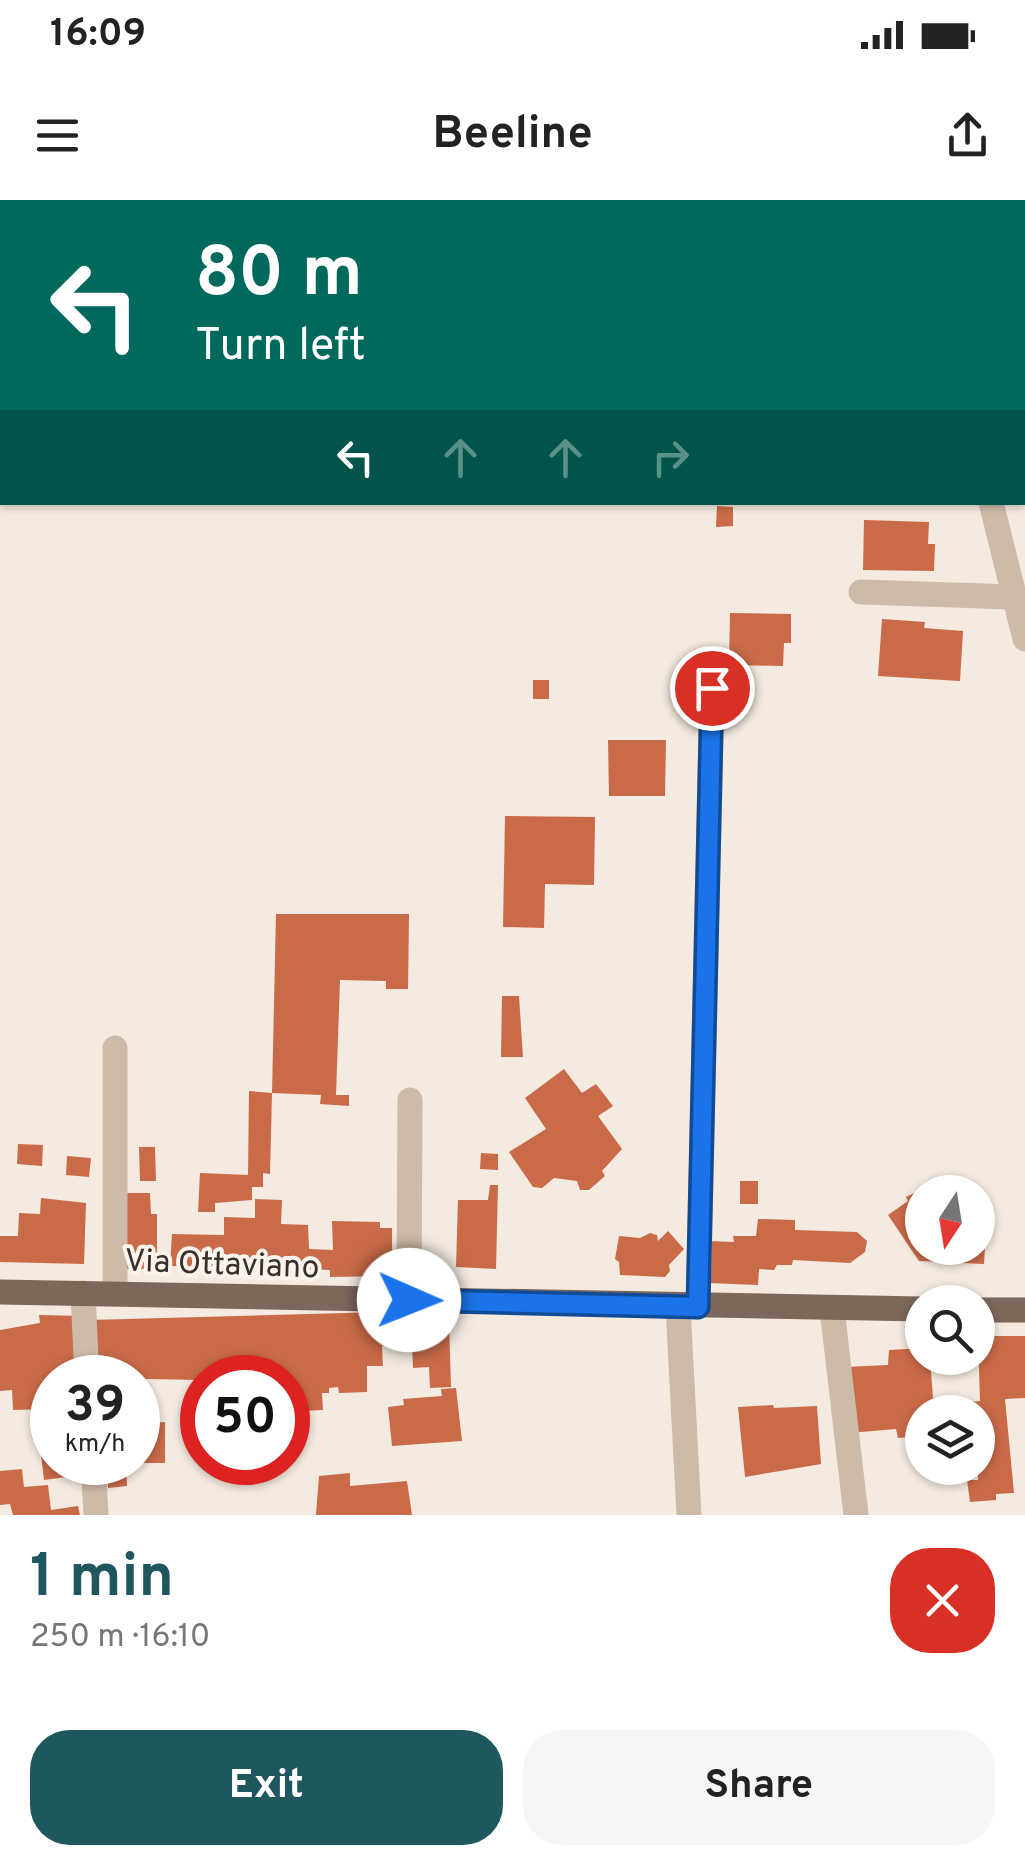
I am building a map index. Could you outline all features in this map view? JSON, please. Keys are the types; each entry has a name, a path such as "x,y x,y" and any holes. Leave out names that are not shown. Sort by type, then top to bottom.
{"main road":[{"name":"Via Ottaviano","path":"0,1292 905,1310"},
{"path":"995,1310 1025,1310"}],"street":[{"path":"992,505 1025,639"},
{"path":"861,592 1014,597"},
{"path":"689,1515 688,1307 712,688"},
{"path":"115,1048 115,1292"},
{"path":"409,1300 410,1100"},
{"path":"83,1293 86,1355"},
{"path":"832,1308 856,1515"},
{"path":"94,1485 96,1515"}],"building":[{"path":"717,506 733,507 733,526 716,527"},
{"path":"864,520 929,522 928,544 935,544 934,571 863,570"},
{"path":"730,613 791,614 791,643 784,643 783,666 729,665"},
{"path":"882,619 925,622 924,628 963,631 960,681 878,676"},
{"path":"533,680 549,680 549,699 533,699"},
{"path":"608,740 666,740 665,796 609,796"},
{"path":"505,816 595,817 594,885 545,884 544,928 503,927"},
{"path":"276,914 409,914 408,989 386,989 386,981 340,980 336,1095 349,1095 349,1106 320,1104 321,1095 272,1093"},
{"path":"502,996 519,996 523,1057 501,1057"},
{"path":"564,1069 582,1093 596,1084 613,1106 598,1116 622,1149 602,1171 605,1176 589,1190 580,1190 577,1181 554,1178 542,1188 533,1187 509,1152 546,1129 525,1098"},
{"path":"249,1091 272,1093 270,1174 263,1173 263,1187 252,1187 252,1200 215,1203 215,1212 198,1212 200,1173 248,1175"},
{"path":"18,1144 43,1145 42,1166 17,1164"},
{"path":"139,1147 155,1147 156,1181 140,1181"},
{"path":"481,1153 498,1154 498,1170 480,1169"},
{"path":"67,1156 91,1158 89,1177 66,1175"},
{"path":"740,1181 758,1181 758,1204 740,1204"},
{"path":"490,1185 498,1185 496,1269 456,1267 458,1200 488,1200"},
{"path":"125,1193 150,1193 151,1214 157,1214 157,1255 150,1257 151,1269 126,1269"},
{"path":"41,1198 86,1203 84,1264 0,1262 0,1236 18,1236 19,1213 40,1214"},
{"path":"255,1199 282,1200 281,1224 308,1225 309,1249 333,1250 332,1221 380,1222 380,1228 392,1228 392,1276 330,1277 330,1270 170,1266 172,1234 224,1235 224,1217 255,1218"},
{"path":"905,1203 905,1240 888,1215"},
{"path":"758,1219 795,1220 795,1230 857,1232 867,1241 865,1252 850,1263 793,1260 792,1265 777,1265 774,1270 759,1269 758,1285 708,1283 709,1241 734,1242 733,1236 756,1236"},
{"path":"668,1231 684,1249 669,1265 665,1277 620,1275 615,1259 619,1236 640,1238 650,1233 657,1235 658,1241"},
{"path":"382,1312 382,1321 417,1317 417,1323 449,1322 451,1387 430,1388 429,1367 413,1368 412,1345 382,1346 383,1366 367,1366 367,1392 339,1393 338,1387 329,1388 329,1393 322,1393 323,1410 310,1411 310,1355 180,1355 180,1380 160,1379 160,1355 91,1355 90,1320"},
{"path":"39,1315 80,1316 83,1355 30,1355 30,1410 13,1410 12,1390 0,1391 0,1330 40,1323"},
{"path":"995,1336 1025,1336 1025,1398 1005,1399 1014,1493 996,1494 996,1500 970,1502 968,1485 995,1485 995,1395 980,1395 979,1375 995,1375"},
{"path":"905,1349 905,1375 931,1375 933,1395 905,1395 905,1437 898,1438 896,1429 849,1433 845,1367 888,1365 889,1350"},
{"path":"456,1388 462,1441 392,1446 388,1407 404,1405 403,1399 442,1396 441,1389"},
{"path":"817,1406 821,1464 745,1477 738,1407"},
{"path":"160,1422 165,1422 165,1463 160,1463"},
{"path":"22,1469 24,1487 48,1485 51,1510 78,1506 80,1515 13,1515 10,1504 0,1505 0,1471"},
{"path":"350,1473 350,1486 407,1481 412,1515 316,1515 319,1476"}],"route":[{"path":"409,1300 698,1307 712,688"}]}
